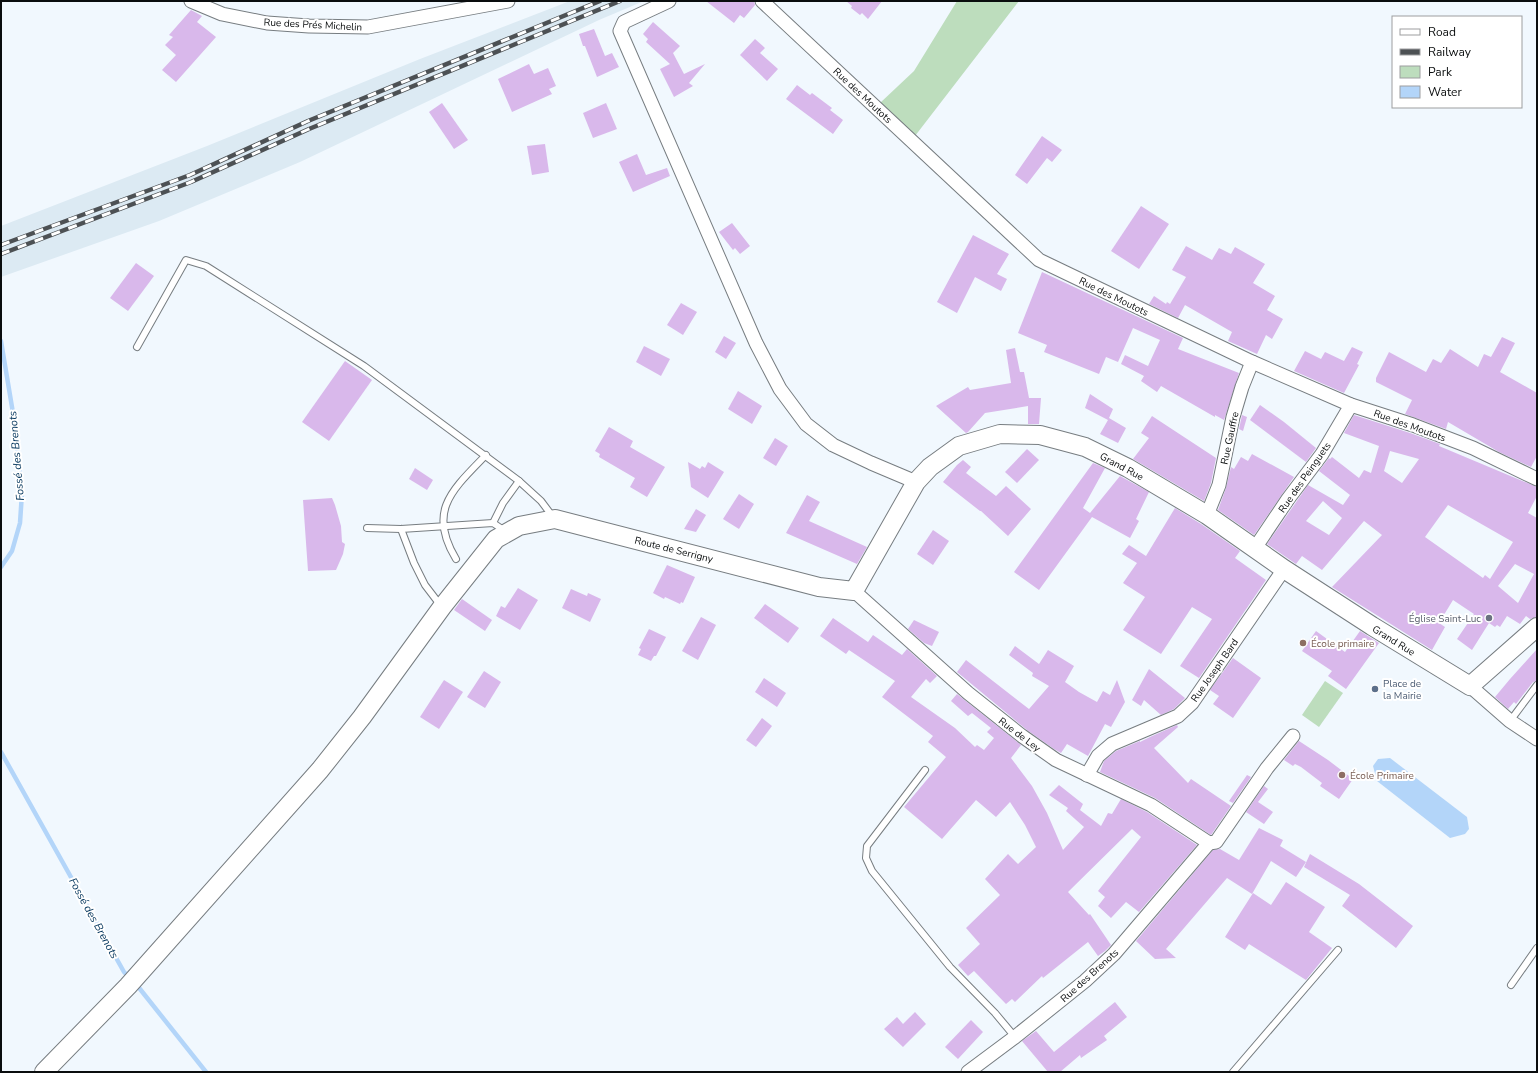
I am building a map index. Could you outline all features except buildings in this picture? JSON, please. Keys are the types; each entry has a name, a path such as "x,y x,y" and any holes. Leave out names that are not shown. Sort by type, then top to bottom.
{"street":[{"name":"Rue des Prés Michelin","path":"191,1 222,14 267,23 309,26 368,27 508,1"},
{"path":"669,1 624,22 620,31 756,343 780,389 806,424 833,445 916,482"},
{"name":"Rue des Moutots","path":"762,1 1040,260 1252,362 1351,404 1413,425 1473,448 1537,479"},
{"name":"Rue Gauffre","path":"1208,515 1219,486 1233,417 1242,387 1252,362"},
{"name":"Rue des Peinguets","path":"1255,548 1288,499 1322,454 1351,404"},
{"name":"Grand Rue","path":"854,592 916,482 930,467 959,446 1000,434 1040,436 1085,447 1128,468 1208,515 1284,569 1470,686"},
{"name":"Route de Serrigny","path":"499,532 519,526 555,519 819,587 854,592"},
{"path":"44,1072 132,981 320,770 362,717 499,532"},
{"name":"Rue Joseph Bard","path":"1087,775 1098,756 1112,744 1178,716 1192,703 1284,569"},
{"name":"Rue de Ley","path":"854,592 968,692 1022,736 1056,760 1151,805 1209,843"},
{"path":"1537,627 1470,686 1510,720 1537,739"},
{"path":"1209,843 1216,842 1267,768 1293,736"},
{"name":"Rue des Brenots","path":"968,1072 1015,1037 1085,980 1114,954 1209,843"}],"lane":[{"path":"137,347 186,260 206,266 364,366 519,481 541,501 555,519"},
{"path":"456,559 449,548 442,526 443,511 454,489 486,456"},
{"path":"367,528 442,526 499,532 503,503 519,481"},
{"path":"401,528 414,563 425,585 442,607"},
{"path":"1510,720 1537,685"},
{"path":"925,770 867,846 866,858 872,871 950,967 995,1013 1015,1037"},
{"path":"1511,985 1537,948"},
{"path":"1233,1072 1338,950"}],"shaded area":[{"path":"570,1 644,1 599,20 300,162 159,221 1,277 1,226 207,146 420,59"}],"green space":[{"path":"957,1 1019,1 915,136 880,103 914,71"},
{"path":"1325,681 1343,693 1319,727 1302,715"}],"water":[{"path":"1390,758 1467,817 1469,829 1465,834 1450,838 1377,781 1373,766 1378,759"}],"waterway":[{"name":"Fossé des Brenots","path":"1,341 14,419 22,493 20,523 12,551 1,567"},
{"name":"Fossé des Brenots","path":"1,752 124,972 131,979"},
{"name":"Fossé des Brenots","path":"136,984 206,1072"}],"railway":[{"path":"1,245 190,175 308,121 600,1"},
{"path":"1,254 191,182 309,129 620,1"}],"place":[{"name":"Église Saint-Luc","path":"1489,618"},
{"name":"École primaire","path":"1303,643"},
{"name":"Place de la Mairie","path":"1375,689"},
{"name":"École Primaire","path":"1342,775"}]}
